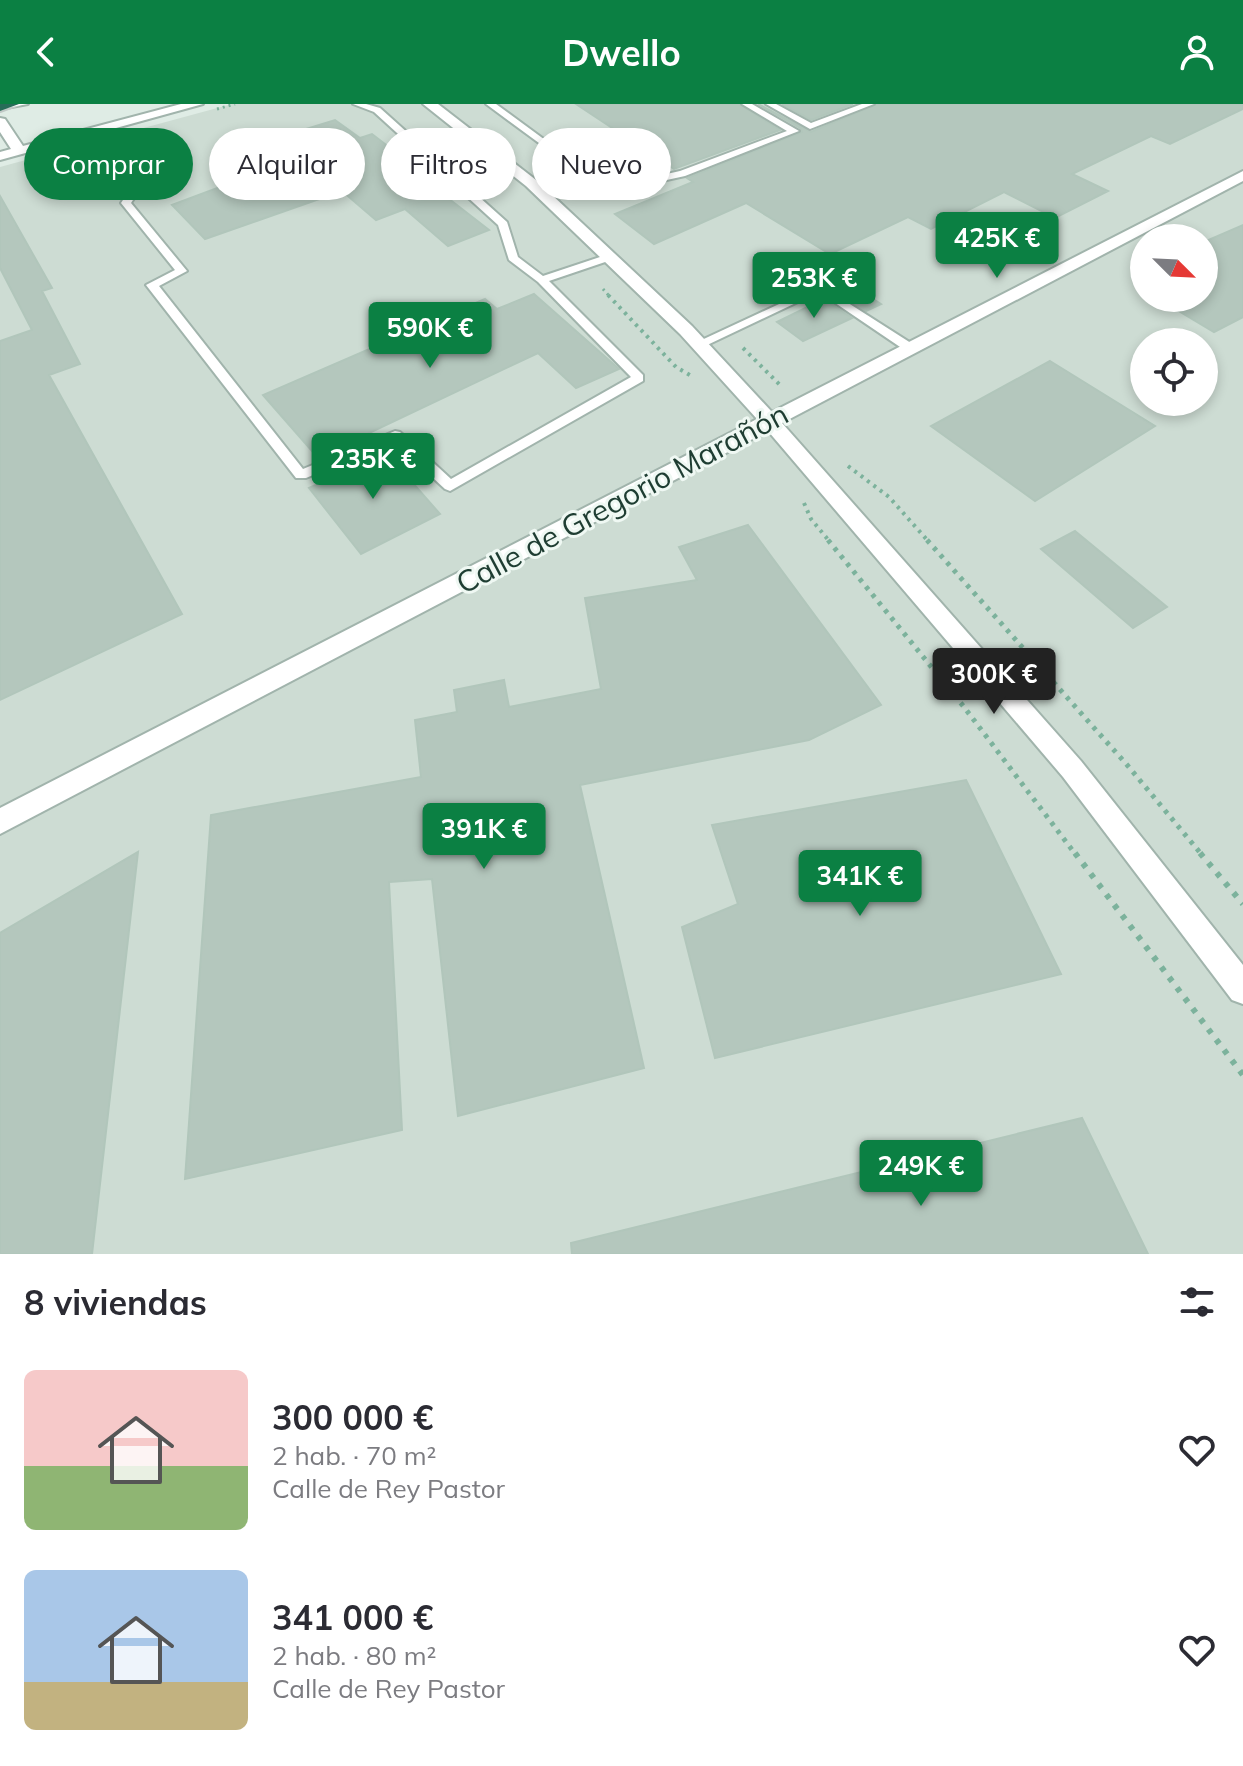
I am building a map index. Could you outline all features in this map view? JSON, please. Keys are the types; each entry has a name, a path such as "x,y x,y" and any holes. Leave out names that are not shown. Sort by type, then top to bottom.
{"street":[{"path":"104,128 196,104"},
{"path":"430,104 531,183 699,344 770,421 1072,769 1243,989"},
{"path":"0,122 20,151"},
{"path":"0,156 24,150"},
{"name":"Calle de Gregorio Marañón","path":"0,822 1243,175"}],"lane":[{"path":"6,105 24,104"},
{"path":"128,200 126,203 182,271 152,285 301,475 395,435 450,486 639,378 542,280 513,258 503,224 377,110 357,104"},
{"path":"490,104 607,190 624,190 667,175 682,174 794,131 746,104"},
{"path":"770,104 810,126 870,104"},
{"path":"542,280 610,257"},
{"path":"699,344 820,288 910,348"}],"path":[{"path":"581,267 676,367 702,382"},
{"path":"801,494 811,519 964,707 1243,1075"}],"shaded area":[{"path":"232,104 1243,104 1243,1254 0,1254 0,167 24,160 24,200 193,200 193,128 144,128"}],"building":[{"path":"576,104 739,104 780,130 674,169 671,167 671,128 612,128"},
{"path":"758,104 811,132 877,104 1243,104 1243,109 1170,144 1151,136 1072,174 1108,191 1055,218 1004,192 931,229 908,217 830,254 746,203 654,244 615,214 649,200 671,200 671,191 693,182 687,178 802,132"},
{"path":"782,104 853,104 811,120"},
{"path":"335,120 346,128 309,128"},
{"path":"372,134 381,141 381,200 450,200 489,230 448,246 405,209 376,220 353,200 365,200 365,136"},
{"path":"209,191 209,200 316,200 205,239 172,205 193,200 193,197"},
{"path":"0,196 52,288 42,291 80,364 49,375 182,614 0,700 0,341 32,330 0,268"},
{"path":"1243,225 1243,317 1218,330 1207,328 1180,312 1218,312 1218,236"},
{"path":"853,286 881,304 866,311 838,293"},
{"path":"534,294 619,369 576,388 538,353 369,433 372,437 319,459 263,395 485,299 497,309"},
{"path":"824,299 852,318 803,341 777,322"},
{"path":"1050,361 1130,411 1130,416 1139,416 1155,426 1035,501 931,426"},
{"path":"383,449 440,514 361,554 309,488 334,477 330,471"},
{"path":"748,525 881,705 809,740 580,785 644,1068 458,1116 432,879 389,882 402,1130 185,1179 211,815 421,777 415,720 457,712 454,690 504,680 509,707 601,689 585,598 697,580 679,547"},
{"path":"1075,531 1167,607 1133,628 1041,549"},
{"path":"966,780 1061,974 715,1058 682,927 738,904 712,825"},
{"path":"138,852 92,1254 0,1254 0,933"},
{"path":"1082,1118 1148,1254 572,1254 571,1243"}]}
